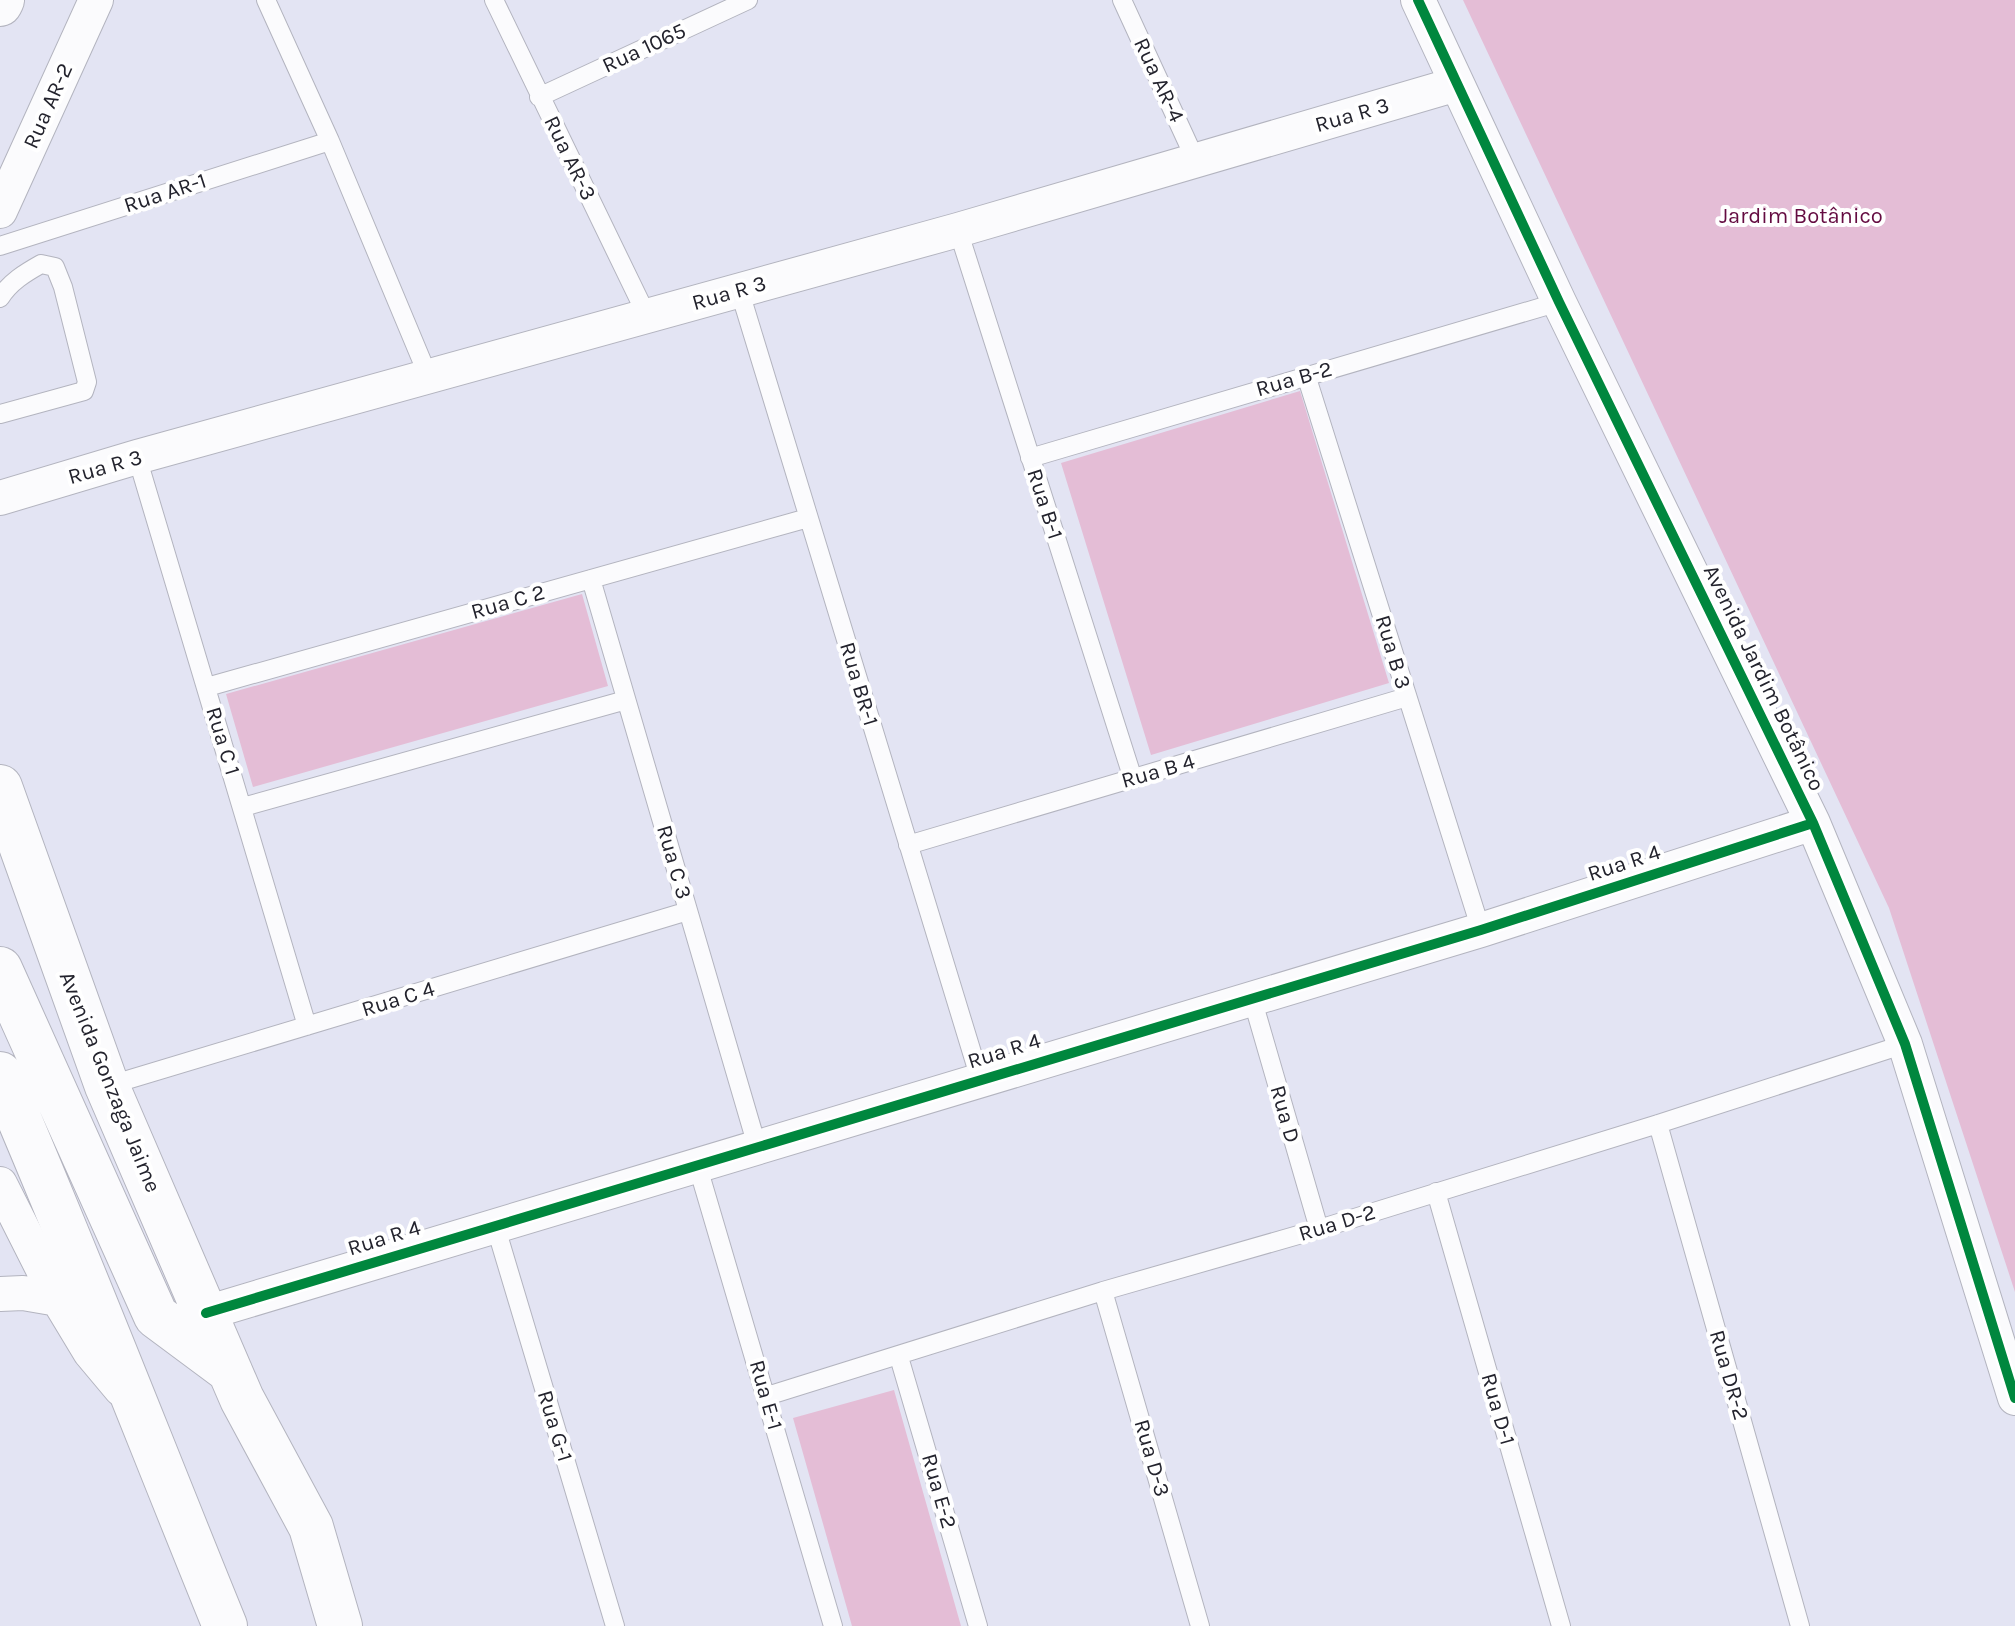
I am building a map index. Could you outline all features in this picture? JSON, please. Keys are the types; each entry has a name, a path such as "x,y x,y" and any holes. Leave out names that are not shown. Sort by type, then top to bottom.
{"main road":[{"name":"Avenida Gonzaga Jaime","path":"0,787 107,1086 242,1399 311,1527 340,1626"},
{"name":"Avenida Gonzaga Jaime","path":"0,969 156,1316 232,1373"},
{"path":"0,1074 76,1251 135,1406 225,1626"}],"street":[{"name":"Rua AR-2","path":"0,211 96,0"},
{"name":"Avenida Jardim Botânico","path":"1418,0 1559,302 1813,823 1905,1044 2015,1398"},
{"name":"Rua R 3","path":"0,498 137,457 958,230 1457,84"},
{"name":"Rua R 4","path":"206,1313 1481,930 1813,823"},
{"path":"0,1184 58,1299 90,1352 135,1406"},
{"path":"0,1294 23,1293 58,1299"}],"lane":[{"path":"266,0 330,141 429,378"},
{"name":"Rua AR-3","path":"494,0 647,316"},
{"name":"Rua 1065","path":"539,97 748,0"},
{"name":"Rua AR-4","path":"1122,0 1196,161"},
{"name":"Rua AR-1","path":"0,246 330,141"},
{"name":"Rua B-1","path":"958,230 1133,779"},
{"path":"0,298 6,288 23,274 41,264 55,267 87,382 84,391 0,414"},
{"name":"Rua BR-1","path":"739,289 980,1079"},
{"name":"Rua B-2","path":"1030,458 1559,302"},
{"name":"Rua B 3","path":"1306,375 1481,930"},
{"name":"Rua C 1","path":"137,457 307,1026"},
{"name":"Rua C 2","path":"207,687 808,518"},
{"name":"Rua C 3","path":"591,579 757,1146"},
{"name":"Rua B 4","path":"908,845 1407,697"},
{"path":"243,807 626,700"},
{"name":"Rua C 4","path":"107,1086 688,911"},
{"name":"Rua D","path":"1252,998 1319,1229"},
{"name":"Rua D-2","path":"767,1396 1103,1291 1319,1229 1905,1044"},
{"name":"Rua DR-2","path":"1658,1124 1800,1626"},
{"name":"Rua E-1","path":"697,1164 833,1626"},
{"name":"Rua D-1","path":"1436,1192 1561,1626"},
{"name":"Rua G-1","path":"495,1225 615,1626"},
{"name":"Rua D-3","path":"1103,1291 1200,1626"},
{"name":"Rua E-2","path":"899,1357 978,1626"}],"green space":[{"name":"Jardim Botânico","path":"1463,0 2015,0 2015,1292 1889,908"},
{"path":"1300,391 1389,683 1151,755 1061,463"},
{"path":"582,594 608,686 253,787 226,694"},
{"path":"894,1390 961,1626 852,1626 793,1418"}],"cycle path":[{"path":"1418,0 1559,302 1813,823 1905,1044 2015,1398"},
{"path":"206,1313 1481,930 1813,823"}]}
